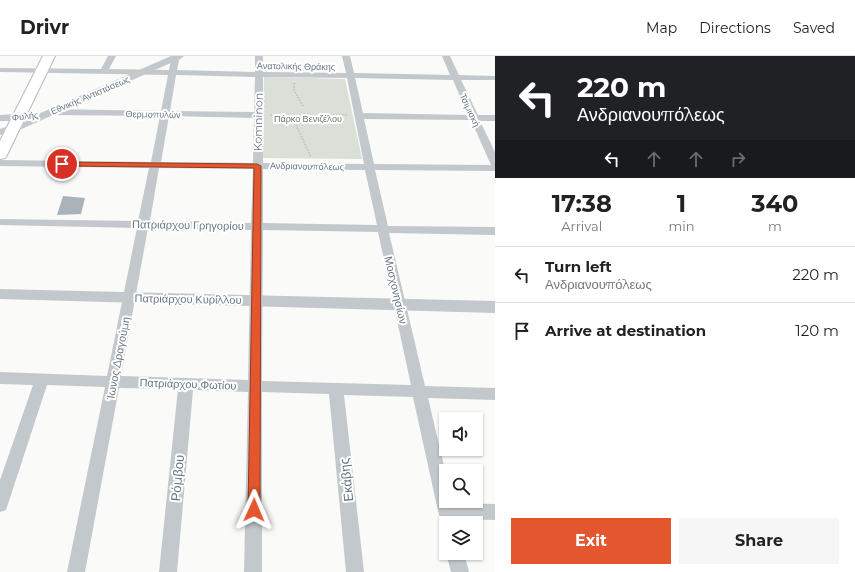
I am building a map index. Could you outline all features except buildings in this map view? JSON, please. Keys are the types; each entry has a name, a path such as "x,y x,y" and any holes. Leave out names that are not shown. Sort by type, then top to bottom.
{"main road":[{"path":"0,155 10,126 49,56"}],"street":[{"path":"104,72 112,56"},
{"name":"Εθνικής Αντιστάσεως","path":"50,112 177,56"},
{"name":"Ίωνος Δραγούμη","path":"76,572 177,56"},
{"name":"Komninon","path":"254,572 257,115 259,56"},
{"name":"Μοσχονησίων","path":"346,56 382,229 448,516"},
{"name":"Τσιμισκή","path":"446,56 495,163"},
{"name":"Ανατολικής Θράκης","path":"0,70 293,76 495,78"},
{"name":"Φυλής","path":"0,118 10,126 50,112"},
{"name":"Θερμοπυλών","path":"50,112 257,115"},
{"path":"359,116 495,118"},
{"name":"Ανδριανουπόλεως","path":"0,163 495,168"},
{"name":"Πατριάρχου Γρηγορίου","path":"0,222 495,231"},
{"name":"Πατριάρχου Κυρίλλου","path":"0,294 495,307"},
{"name":"Πατριάρχου Φωτίου","path":"0,378 495,394"},
{"path":"0,504 42,379"},
{"name":"Ρόμβου","path":"168,572 186,384"},
{"name":"Εκάβης","path":"336,389 355,572"},
{"path":"457,516 495,512"},
{"path":"457,560 460,572"}],"path":[{"path":"293,76 294,90 303,106"},
{"path":"324,115 359,116"},
{"path":"296,125 315,166"}],"green space":[{"name":"Πάρκο Βενιζέλου","path":"264,77 345,79 362,159 263,158"}],"route":[{"path":"62,164 257,166 254,510"}]}
